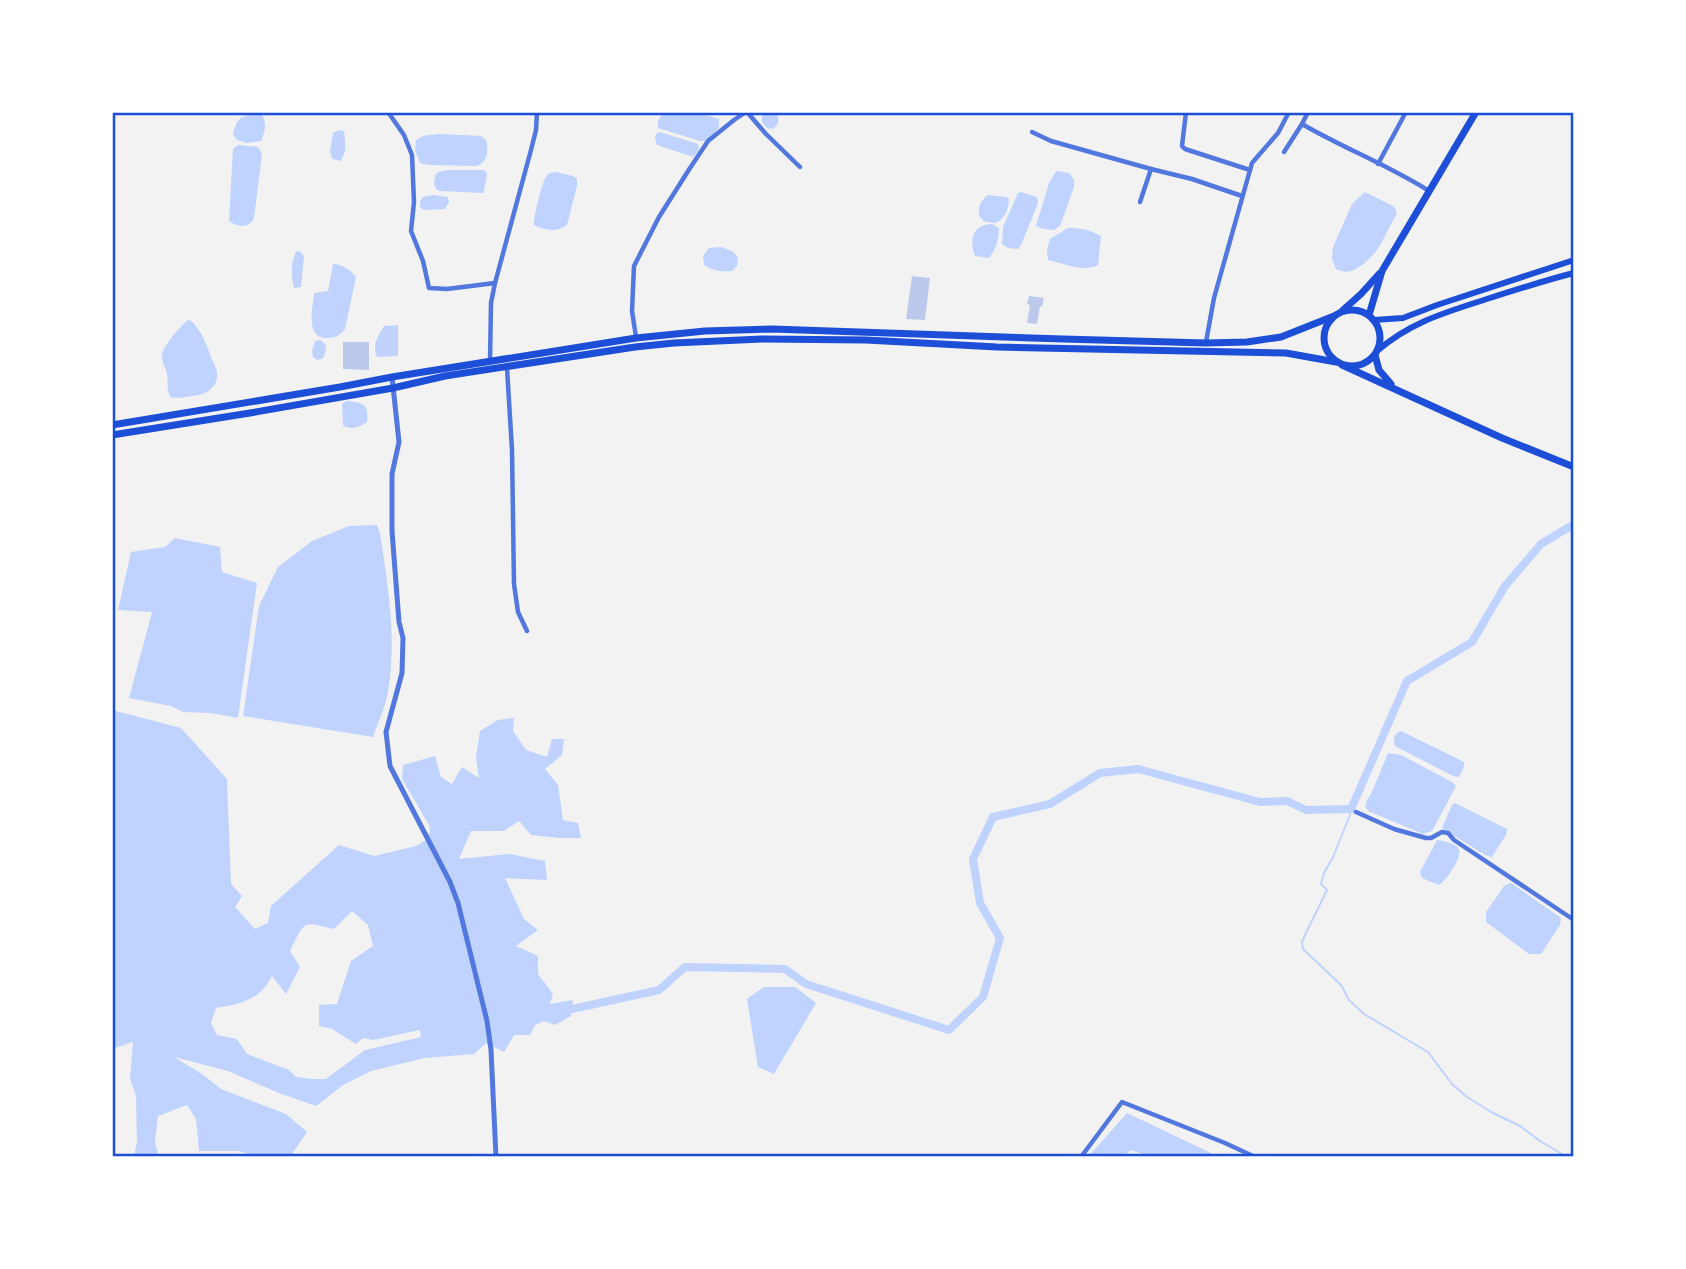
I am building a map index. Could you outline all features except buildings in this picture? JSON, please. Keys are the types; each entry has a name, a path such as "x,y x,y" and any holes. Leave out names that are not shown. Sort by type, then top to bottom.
{"highway":[{"path":"1476,112 1382,271 1328,323 1324,331 1325,348 1339,363 1502,438 1574,467"},
{"path":"1371,318 1382,271"},
{"path":"112,425 636,338 705,331 772,329 1206,343 1247,342 1281,337 1336,314 1355,310 1371,318 1380,332 1380,345 1376,353 1370,360 1357,366 1286,353 1258,352 997,347 866,340 762,339 674,343 445,376 393,388 112,435"},
{"path":"1376,353 1379,370 1391,385 1400,391"}],"main road":[{"path":"1371,318 1403,318 1574,260"},
{"path":"1376,353 1405,330 1436,316 1574,273"}],"street":[{"path":"388,112 404,135 412,155 414,202 411,231 423,261 429,288 447,289 495,283"},
{"path":"489,362 491,303 536,130 537,112"},
{"path":"636,338 632,311 634,266 659,217 708,141 747,112 800,167"},
{"path":"1186,112 1182,146 1185,149 1250,170"},
{"path":"1206,343 1214,298 1252,163 1278,133 1289,112"},
{"path":"1284,152 1307,112"},
{"path":"1378,164 1406,112"},
{"path":"1302,124 1429,191"},
{"path":"1032,132 1051,141 1192,179 1242,196"},
{"path":"1140,202 1151,169"},
{"path":"507,368 512,437 514,584 519,612 527,631"},
{"path":"392,377 399,442 392,474 392,531 399,622 403,638 402,673 386,732 390,765 458,902 487,1021 496,1157"},
{"path":"1356,812 1394,829 1426,838 1442,832 1448,833 1454,840 1574,920"},
{"path":"1080,1157 1122,1102 1255,1157"}],"water":[{"path":"663,112 696,112 719,119 719,127 708,141 700,141 658,128"},
{"path":"776,112 778,121 773,129 767,128 762,122 762,113"},
{"path":"257,114 262,115 265,121 261,141 247,143 237,140 233,134 238,121"},
{"path":"344,131 345,147 340,161 332,159 330,151 333,133"},
{"path":"660,132 698,144 698,151 693,157 657,145 655,138"},
{"path":"423,136 481,136 487,144 485,158 477,166 420,163 415,150 416,140"},
{"path":"238,145 258,147 262,154 254,218 243,226 229,221 233,149"},
{"path":"484,170 487,174 483,193 436,189 435,176 438,172"},
{"path":"1056,171 1069,173 1074,180 1074,187 1060,226 1054,230 1044,229 1036,226 1049,183"},
{"path":"549,173 573,176 577,179 577,186 567,225 555,230 534,225 544,180"},
{"path":"1365,192 1393,206 1397,214 1379,247 1369,259 1352,271 1340,271 1336,269 1332,259 1333,247 1352,204"},
{"path":"1018,193 1037,197 1037,206 1021,245 1018,249 1008,248 1002,244 1003,227"},
{"path":"988,195 1007,197 1009,200 1006,214 996,223 985,221 979,215 981,204"},
{"path":"423,197 448,197 449,202 445,209 424,210 420,207"},
{"path":"992,224 999,228 994,251 989,258 975,256 972,239 976,230"},
{"path":"1068,228 1101,236 1098,265 1080,268 1048,260 1050,239"},
{"path":"721,247 732,251 738,257 737,266 732,271 718,271 704,265 703,256 709,248"},
{"path":"297,251 304,256 301,287 294,288 292,269"},
{"path":"333,264 346,268 356,277 345,329 336,336 325,338 319,336 312,327 312,306 314,293 328,291"},
{"path":"189,319 205,341 216,368 217,378 210,390 202,394 170,397 163,353 172,337"},
{"path":"398,325 398,356 377,357 376,342 384,326"},
{"path":"320,340 326,346 322,359 317,360 312,351 315,341"},
{"path":"347,401 364,405 367,422 355,428 343,425 342,404"},
{"path":"377,525 388,592 392,651 387,697 373,737 243,716 259,606 278,567 312,541 349,526"},
{"path":"175,538 220,547 222,572 257,583 238,718 183,712 171,706 129,698 152,612 118,610 131,552 165,547"},
{"path":"112,710 181,728 227,779 231,884 242,896 235,907 255,929 268,923 271,906 339,845 374,856 416,846 426,840 430,832 429,825 402,779 403,765 435,756 441,777 452,784 462,767 479,778 476,757 480,731 498,720 514,718 513,731 526,750 547,757 552,739 564,739 562,755 545,769 558,785 563,820 578,823 581,838 531,835 519,821 504,831 471,831 459,859 509,854 545,861 547,880 505,878 524,919 538,930 516,946 538,956 538,974 553,994 550,1004 573,1000 571,1016 555,1025 544,1021 535,1025 530,1035 514,1035 504,1052 486,1043 474,1054 425,1058 371,1071 343,1085 316,1106 228,1071 174,1057 221,1089 286,1114 307,1132 290,1157 257,1157 239,1151 199,1151 196,1119 187,1105 158,1116 155,1142 159,1157 133,1157 137,1142 136,1096 130,1079 133,1042 112,1049","holes":["352,911 368,925 373,946 351,961 337,1004 319,1005 319,1026 332,1029 356,1044 363,1038 373,1040 420,1030 421,1037 365,1050 326,1079 313,1079 296,1077 289,1070 247,1054 237,1039 217,1035 211,1023 216,1008 249,1000 262,991 272,976 286,994 300,967 290,951 305,926 334,929"]},
{"path":"1401,731 1464,762 1459,776 1453,776 1395,746 1395,737"},
{"path":"1388,753 1401,755 1456,786 1432,831 1423,834 1368,811 1365,806"},
{"path":"1455,803 1507,829 1492,857 1442,828"},
{"path":"1437,840 1455,845 1459,849 1453,869 1439,885 1422,878 1420,872"},
{"path":"1511,883 1561,918 1560,925 1541,954 1529,954 1486,922 1486,912 1504,886"},
{"path":"764,987 795,987 816,1003 774,1074 758,1067 747,999"},
{"path":"1127,1113 1211,1153 1210,1157 1143,1157 1144,1154 1130,1150 1124,1157 1088,1157"}],"waterway":[{"path":"572,1009 659,990 685,967 785,969 806,984 949,1030 983,997 1000,938 980,903 973,859 993,817 1050,804 1100,773 1138,769 1260,802 1287,801 1306,810 1351,809 1407,681 1472,642 1505,586 1541,544 1574,524"},
{"path":"1351,809 1324,873 1321,884 1327,890 1302,942 1303,949 1341,985 1349,1000 1364,1014 1428,1052 1452,1084 1467,1097 1520,1126 1567,1157"}]}
